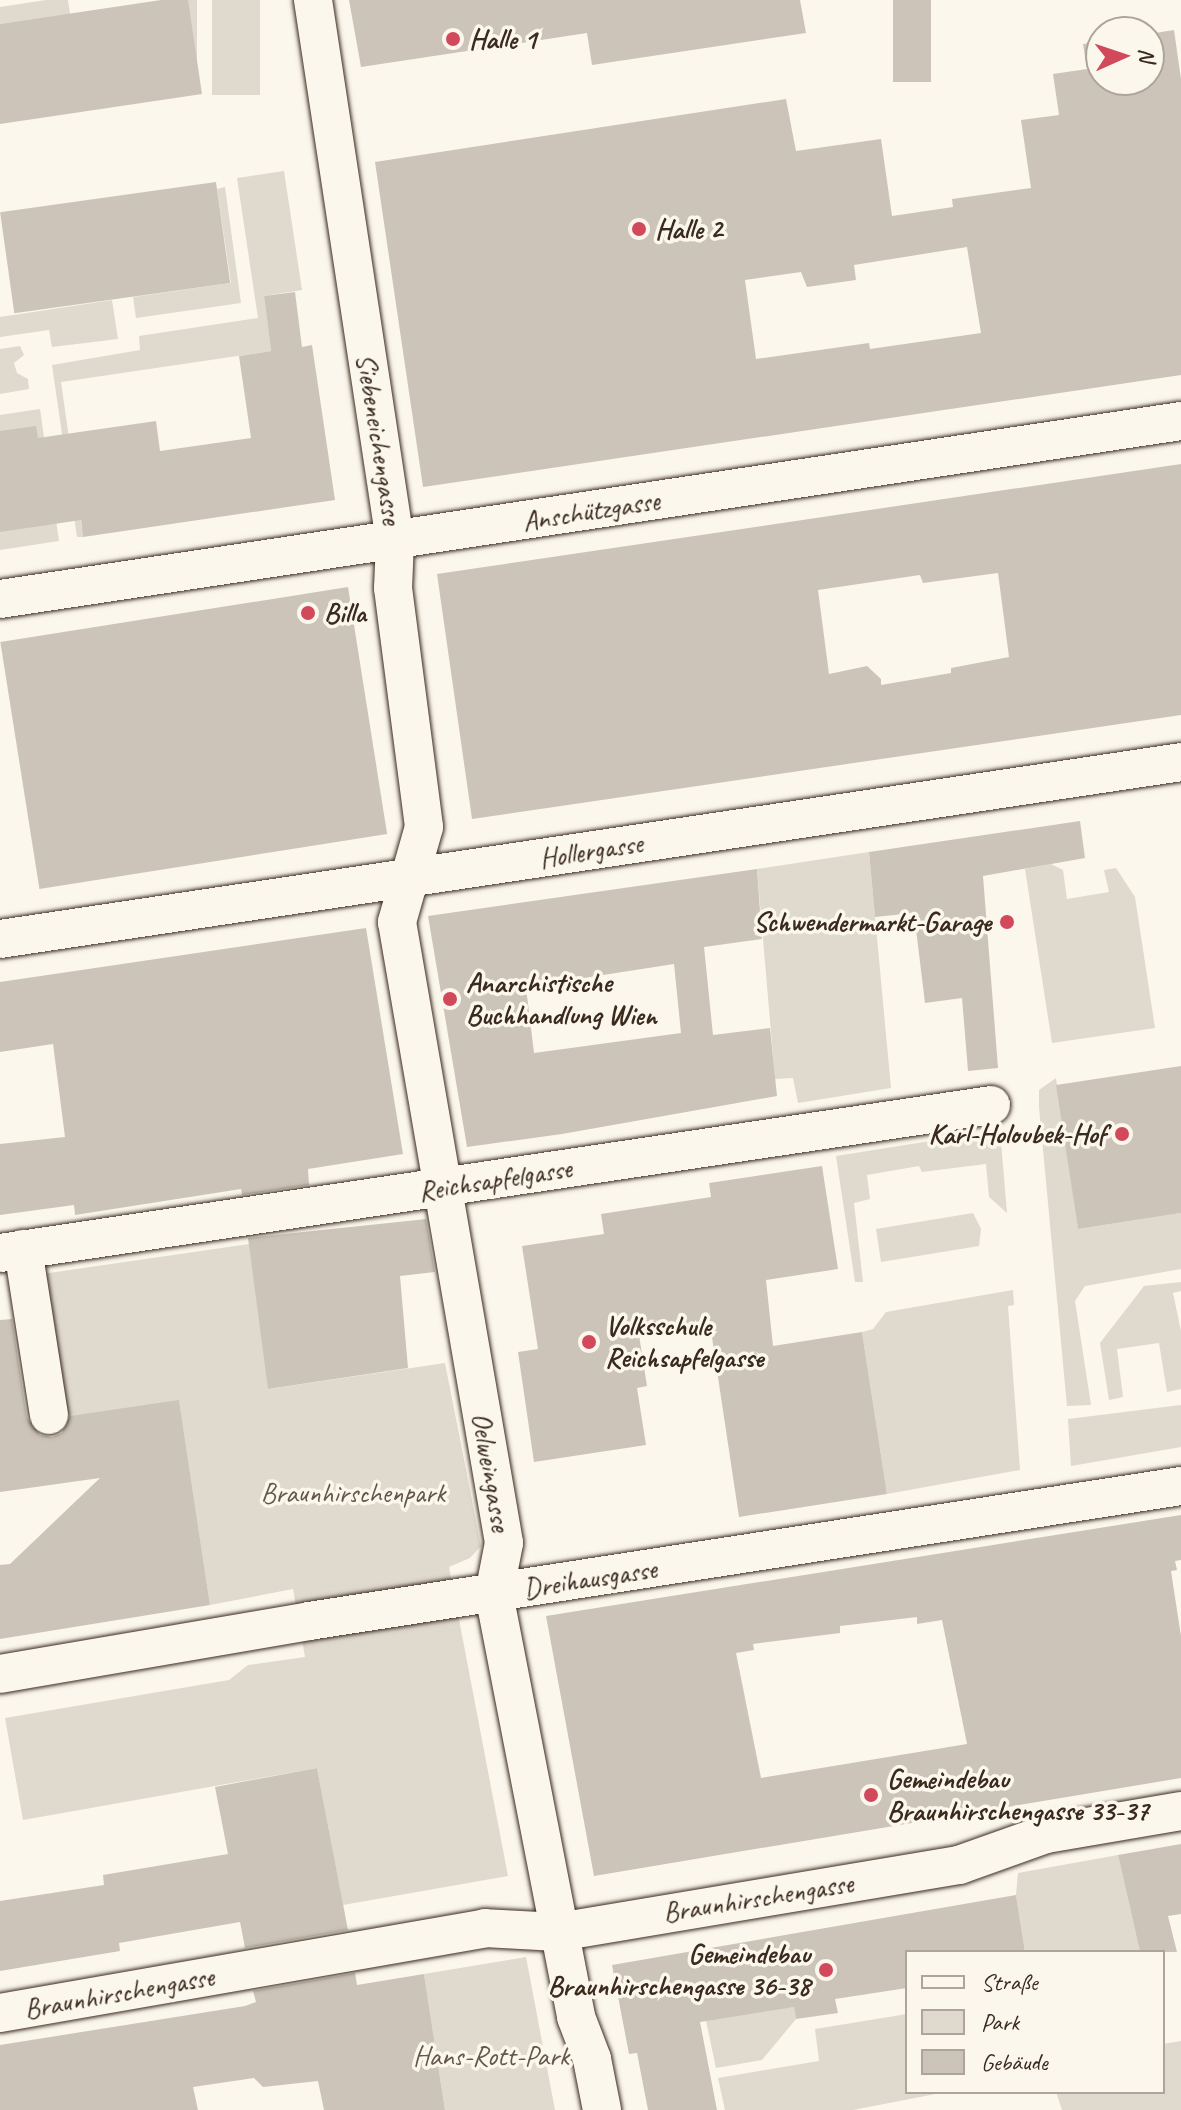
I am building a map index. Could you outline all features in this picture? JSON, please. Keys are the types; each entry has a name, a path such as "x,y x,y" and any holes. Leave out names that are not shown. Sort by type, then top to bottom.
{"street":[{"name":"Siebeneichengasse","path":"313,0 395,541 393,588 424,827 409,878"},
{"name":"Anschützgasse","path":"0,599 1181,421"},
{"name":"Hollergasse","path":"0,939 1181,762"},
{"name":"Oelweingasse","path":"409,878 397,922 504,1543 494,1594 558,1932 576,2017 592,2059 602,2110"},
{"name":"Reichsapfelgasse","path":"12,1251 991,1105"},
{"path":"12,1251 49,1415"},
{"name":"Dreihausgasse","path":"0,1674 309,1621 1181,1486"},
{"name":"Braunhirschengasse","path":"0,2013 485,1928 558,1932 959,1865 1046,1834 1181,1811"}],"green space":[{"path":"68,0 70,14 0,24 0,7"},
{"path":"188,0 197,0 197,95 188,95"},
{"path":"212,0 260,0 260,95 212,95"},
{"path":"284,171 302,290 264,296 271,351 61,382 83,537 77,537 52,365 140,350 139,336 258,318 237,178"},
{"path":"225,187 241,303 136,318 133,297 231,283 217,189"},
{"path":"112,300 118,339 52,347 49,330 0,337 0,317"},
{"path":"20,346 24,355 14,363 17,373 28,379 29,389 0,394 0,349"},
{"path":"40,409 59,541 0,550 0,415"},
{"path":"869,852 891,1088 798,1103 793,1078 775,1079 757,869"},
{"path":"1051,864 1063,870 1067,899 1109,892 1104,870 1116,868 1135,897 1155,1028 1052,1043 1025,869"},
{"path":"1056,1078 1078,1229 1181,1213 1181,1269 1085,1286 1075,1301 1091,1405 1067,1406 1039,1107 1039,1090"},
{"path":"1000,1130 1007,1213 989,1197 986,1164 922,1172 919,1166 867,1175 870,1199 854,1203 863,1282 855,1282 836,1156"},
{"path":"973,1213 981,1229 979,1246 881,1262 876,1229"},
{"name":"Braunhirschenpark","path":"249,1244 269,1389 445,1363 481,1546 470,1558 449,1567 508,1876 343,1905 317,1768 23,1820 5,1718 229,1680 248,1665 305,1657 293,1589 210,1605 179,1401 66,1417 42,1274"},
{"path":"1181,1282 1181,1291 1173,1293 1181,1331 1181,1389 1167,1392 1159,1343 1117,1349 1123,1397 1109,1400 1100,1343 1144,1286"},
{"path":"1013,1290 1014,1305 1008,1306 1020,1470 887,1494 862,1332 873,1329 886,1312"},
{"path":"1181,1405 1181,1447 1071,1466 1068,1419"},
{"path":"1118,1855 1140,1950 1025,1950 1016,1895 1018,1873"},
{"name":"Hans-Rott-Park","path":"526,1957 555,2110 445,2110 424,1974"},
{"path":"794,2007 796,2019 762,2060 716,2068 705,2016"},
{"path":"905,2014 905,2094 936,2094 853,2110 725,2110 718,2078 819,2061 815,2029"},
{"path":"1181,2041 1181,2110 1062,2110 1057,2094 1165,2094 1165,2044"}],"building":[{"path":"161,0 188,0 202,94 0,124 0,24"},
{"name":"Halle 1","path":"349,0 800,0 806,33 592,65 587,33 361,67"},
{"path":"893,0 931,0 931,82 893,82"},
{"path":"1174,30 1181,79 1181,375 423,487 375,162 786,99 796,151 881,139 892,216 953,207 952,199 1031,188 1021,120 1059,115 1053,74 1085,69 1085,96 1165,96 1165,31","holes":["967,247 981,333 870,349 869,343 756,359 745,280 801,272 807,287 856,280 854,265"]},
{"path":"216,182 230,283 14,313 0,212"},
{"path":"295,292 302,347 312,345 335,500 83,537 81,520 0,532 0,431 36,426 38,438 156,421 160,451 251,438 239,356 271,351 264,296"},
{"path":"1181,464 1181,715 472,819 437,574","holes":["998,573 1009,657 951,668 951,673 881,685 881,679 867,666 829,674 818,590 920,575 923,583"]},
{"path":"348,587 387,834 39,889 0,642"},
{"path":"1080,821 1085,858 983,876 998,1068 968,1071 962,998 925,1003 914,913 875,917 869,852"},
{"path":"757,869 762,939 704,947 713,1035 770,1028 777,1096 562,1134 467,1147 428,916","holes":["674,964 681,1033 534,1053 526,987"]},
{"path":"366,928 403,1154 308,1169 309,1185 242,1195 241,1189 75,1215 74,1205 0,1215 0,1144 65,1137 53,1044 0,1052 0,982"},
{"name":"Karl-Holoubek-Hof","path":"1181,1066 1181,1213 1078,1229 1056,1085"},
{"name":"Volksschule Reichsapfelgasse","path":"822,1166 838,1269 766,1280 773,1346 862,1332 887,1494 739,1517 710,1324 639,1335 647,1386 637,1388 646,1445 534,1462 518,1352 538,1349 522,1246 604,1234 601,1214 711,1197 709,1183"},
{"path":"426,1219 435,1272 400,1276 408,1368 268,1389 248,1238"},
{"path":"12,1319 27,1418 40,1435 52,1437 62,1433 70,1416 179,1400 210,1605 0,1639 0,1565 10,1564 100,1478 0,1492 0,1320"},
{"path":"1181,1515 1181,1560 1175,1561 1177,1570 1171,1571 1181,1636 1181,1778 594,1876 546,1616","holes":["917,1617 917,1624 942,1620 967,1744 761,1778 736,1653 754,1650 753,1644 840,1633 840,1626"]},
{"path":"317,1768 348,1930 245,1948 240,1922 119,1943 120,1951 0,1971 0,1901 104,1885 103,1875 228,1854 215,1787"},
{"path":"1181,1844 1181,1914 1168,1916 1177,1952 1140,1950 1118,1855"},
{"path":"1016,1895 1025,1950 905,1950 905,1988 835,1999 838,2013 796,2019 794,2007 700,2022 717,2110 648,2110 637,2053 629,2054 612,1965"},
{"path":"355,1973 357,1985 424,1974 445,2110 324,2110 318,2081 263,2087 254,2078 193,2087 198,2110 0,2110 0,2045 245,2006 256,2002 253,1991"}],"place":[{"name":"Halle 1","path":"453,39"},
{"name":"Halle 2","path":"639,229"},
{"name":"Billa","path":"308,613"},
{"name":"Schwendermarkt-Garage","path":"1007,922"},
{"name":"Anarchistische Buchhandlung Wien","path":"450,999"},
{"name":"Karl-Holoubek-Hof","path":"1122,1134"},
{"name":"Volksschule Reichsapfelgasse","path":"589,1342"},
{"name":"Gemeindebau Braunhirschengasse 33-37","path":"871,1795"},
{"name":"Gemeindebau Braunhirschengasse 36-38","path":"826,1970"}]}
